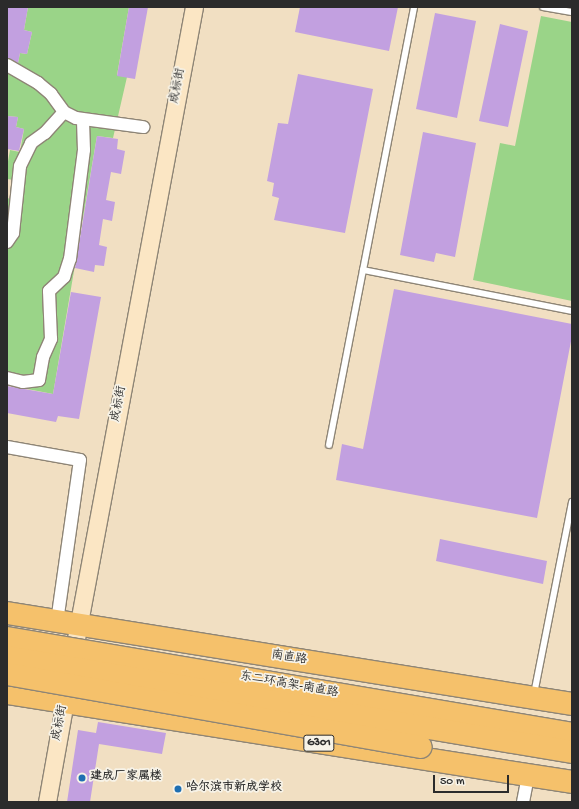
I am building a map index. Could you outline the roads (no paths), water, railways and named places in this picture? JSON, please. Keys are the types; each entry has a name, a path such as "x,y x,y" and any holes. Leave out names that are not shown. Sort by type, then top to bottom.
{"highway":[{"name":"南直路","path":"7,613 78,626 572,704"},
{"path":"7,624 26,626 57,622"},
{"name":"东二环高架-南直路","path":"7,638 572,734"},
{"name":"东二环高架-南直路","path":"7,657 572,752"},
{"path":"7,674 421,747 522,775"},
{"name":"G301","path":"7,693 572,782"}],"street":[{"name":"成标街","path":"47,802 78,626 194,7"},
{"path":"7,64 38,83 51,94 64,112 76,118 142,127"},
{"path":"7,242 13,233 20,166 31,143 45,133 64,112"},
{"path":"7,378 24,382 39,380 43,357 51,339 49,291 64,277 70,258 84,150 83,122"},
{"path":"7,447 80,460 57,622"},
{"path":"522,775 524,802"}],"lane":[{"path":"329,445 414,7"},
{"path":"543,7 572,12"},
{"path":"363,270 572,311"},
{"path":"533,698 572,502"}],"place":[{"name":"建成厂家属楼","path":"82,778"},
{"name":"哈尔滨市新成学校","path":"178,789"}]}
